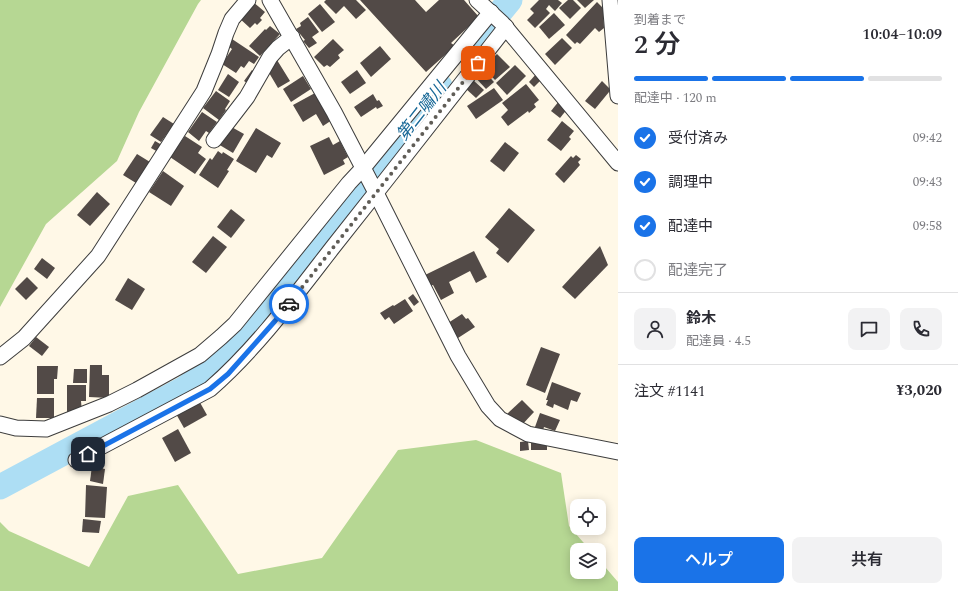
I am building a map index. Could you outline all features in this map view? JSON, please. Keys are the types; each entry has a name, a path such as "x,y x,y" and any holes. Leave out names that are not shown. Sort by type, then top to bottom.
{"street":[{"path":"0,357 24,338 98,256 204,91 220,54 232,19 248,0"},
{"path":"270,0 334,112 375,190 458,356 488,406 500,419 528,434 618,452"},
{"path":"477,0 504,25 618,164"},
{"path":"610,0 618,96"},
{"path":"0,424 16,428 46,430 109,404 138,390 200,355 221,338 235,324 349,183 364,170 491,12"},
{"path":"76,460 210,389 228,374 275,321 504,25"},
{"path":"214,140 247,97 270,57 278,48 292,37"}],"green space":[{"path":"0,0 201,0 139,112 117,161 46,224 0,307"},
{"path":"476,440 561,473 570,535 577,535 584,543 570,543 570,579 606,579 606,568 618,582 618,591 0,591 0,522 9,531 89,567 128,496 178,485 238,574 322,558 398,450"}],"building":[{"path":"326,0 356,0 366,10 356,19 344,6 336,14 324,2"},
{"path":"360,0 415,0 426,12 439,0 464,0 479,17 451,43 455,46 426,72"},
{"path":"539,0 558,0 562,3 555,11 549,5 546,9 550,13 535,28 527,20 534,13 530,9"},
{"path":"568,0 573,0 581,8 570,19 559,8"},
{"path":"577,0 594,0 585,8"},
{"path":"252,1 265,12 260,18 262,20 257,25 255,23 250,28 238,17"},
{"path":"597,2 603,8 604,28 599,32 595,28 580,44 577,42 575,44 566,35"},
{"path":"320,4 335,22 322,32 308,14"},
{"path":"554,13 565,25 549,39 539,27"},
{"path":"308,17 319,32 312,37 317,43 309,48 303,41 305,40 296,29 301,26 300,23"},
{"path":"270,26 280,34 260,56 249,46 265,29 266,30"},
{"path":"229,37 259,57 254,64 249,61 244,68 241,66 236,73 222,64 232,49 228,46"},
{"path":"562,38 572,48 555,65 545,54"},
{"path":"333,39 344,50 338,55 340,58 330,67 327,65 324,67 314,57"},
{"path":"380,46 391,59 371,77 360,63"},
{"path":"497,54 510,67 495,80 483,67"},
{"path":"277,60 290,81 278,88 268,71 273,68 271,64"},
{"path":"515,65 526,76 507,95 496,83"},
{"path":"482,69 494,82 486,89 474,76"},
{"path":"252,70 257,74 250,85 244,81"},
{"path":"357,70 366,83 350,94 341,82"},
{"path":"537,73 542,79 534,87 529,82"},
{"path":"228,74 239,82 229,97 218,90"},
{"path":"303,76 311,89 291,102 283,89"},
{"path":"473,80 484,90 476,98 465,88"},
{"path":"602,81 609,88 609,92 595,109 585,101"},
{"path":"526,84 539,100 534,104 536,107 508,126 501,117 508,110 502,103"},
{"path":"494,88 503,100 476,119 467,106"},
{"path":"216,91 230,101 219,120 203,108"},
{"path":"315,93 332,120 323,126 316,114 303,122 293,105"},
{"path":"373,94 377,101 379,100 383,106 377,109 376,107 361,117 354,107"},
{"path":"559,101 568,108 560,118 551,111"},
{"path":"202,112 217,122 209,133 206,131 199,141 188,132"},
{"path":"163,117 174,124 161,142 150,135"},
{"path":"562,121 574,131 569,137 571,139 561,151 547,140"},
{"path":"228,125 244,134 233,153 218,144"},
{"path":"256,128 281,143 272,158 267,155 256,173 236,161"},
{"path":"185,136 202,147 198,153 206,159 195,174 170,157"},
{"path":"329,137 333,145 340,141 348,157 343,160 345,164 324,175 310,146"},
{"path":"155,141 162,145 158,152 151,148"},
{"path":"505,142 519,153 504,172 490,161"},
{"path":"218,151 222,154 223,152 234,159 227,170 229,171 218,188 199,175 210,158 212,160"},
{"path":"137,154 150,162 136,183 123,175"},
{"path":"576,155 581,159 578,162 580,165 564,183 555,174 571,156 573,158"},
{"path":"163,171 184,186 171,206 149,192"},
{"path":"97,192 110,204 90,226 77,215"},
{"path":"509,208 535,230 508,263 496,253 499,249 485,237"},
{"path":"231,209 245,220 231,238 217,227"},
{"path":"213,236 227,247 206,273 192,262"},
{"path":"600,246 608,265 575,299 562,287"},
{"path":"474,251 487,277 476,283 470,271 449,282 454,293 441,300 433,285 430,286 425,275"},
{"path":"42,258 55,268 47,279 34,269"},
{"path":"27,277 38,288 26,300 15,289"},
{"path":"128,278 145,289 132,310 115,300"},
{"path":"413,294 419,302 414,306 408,298"},
{"path":"405,299 413,311 394,324 389,317 385,320 380,313"},
{"path":"462,314 466,319 468,318 475,327 458,338 448,323"},
{"path":"36,337 49,347 42,356 29,346"},
{"path":"541,347 560,354 545,393 526,385"},
{"path":"90,365 102,365 102,375 109,375 109,398 89,397"},
{"path":"37,366 58,366 57,379 54,379 54,394 37,394"},
{"path":"74,369 87,369 87,383 73,383"},
{"path":"552,382 581,393 577,402 571,400 568,410 554,404 553,408 546,405 548,400 546,400"},
{"path":"67,385 86,385 86,401 81,401 82,412 67,412"},
{"path":"37,398 54,398 54,418 36,418"},
{"path":"198,399 207,415 184,428 175,412"},
{"path":"522,400 534,412 520,427 507,414"},
{"path":"540,413 560,420 555,431 544,427 543,430 535,427"},
{"path":"178,429 191,453 175,462 162,438"},
{"path":"531,440 547,443 547,450 531,450"},
{"path":"528,441 529,450 520,451 520,442"},
{"path":"92,466 105,469 103,484 90,481"},
{"path":"86,485 107,487 105,518 85,517"},
{"path":"83,519 101,521 99,533 82,532"}],"waterway":[{"name":"第二嘯川","path":"479,38 510,0"},
{"name":"第二嘯川","path":"0,487 185,388 210,370 234,349 373,180 402,133 440,86"}],"way so far":[{"path":"289,304 478,63"}],"route":[{"path":"88,454 210,389 228,374 289,304"}]}
